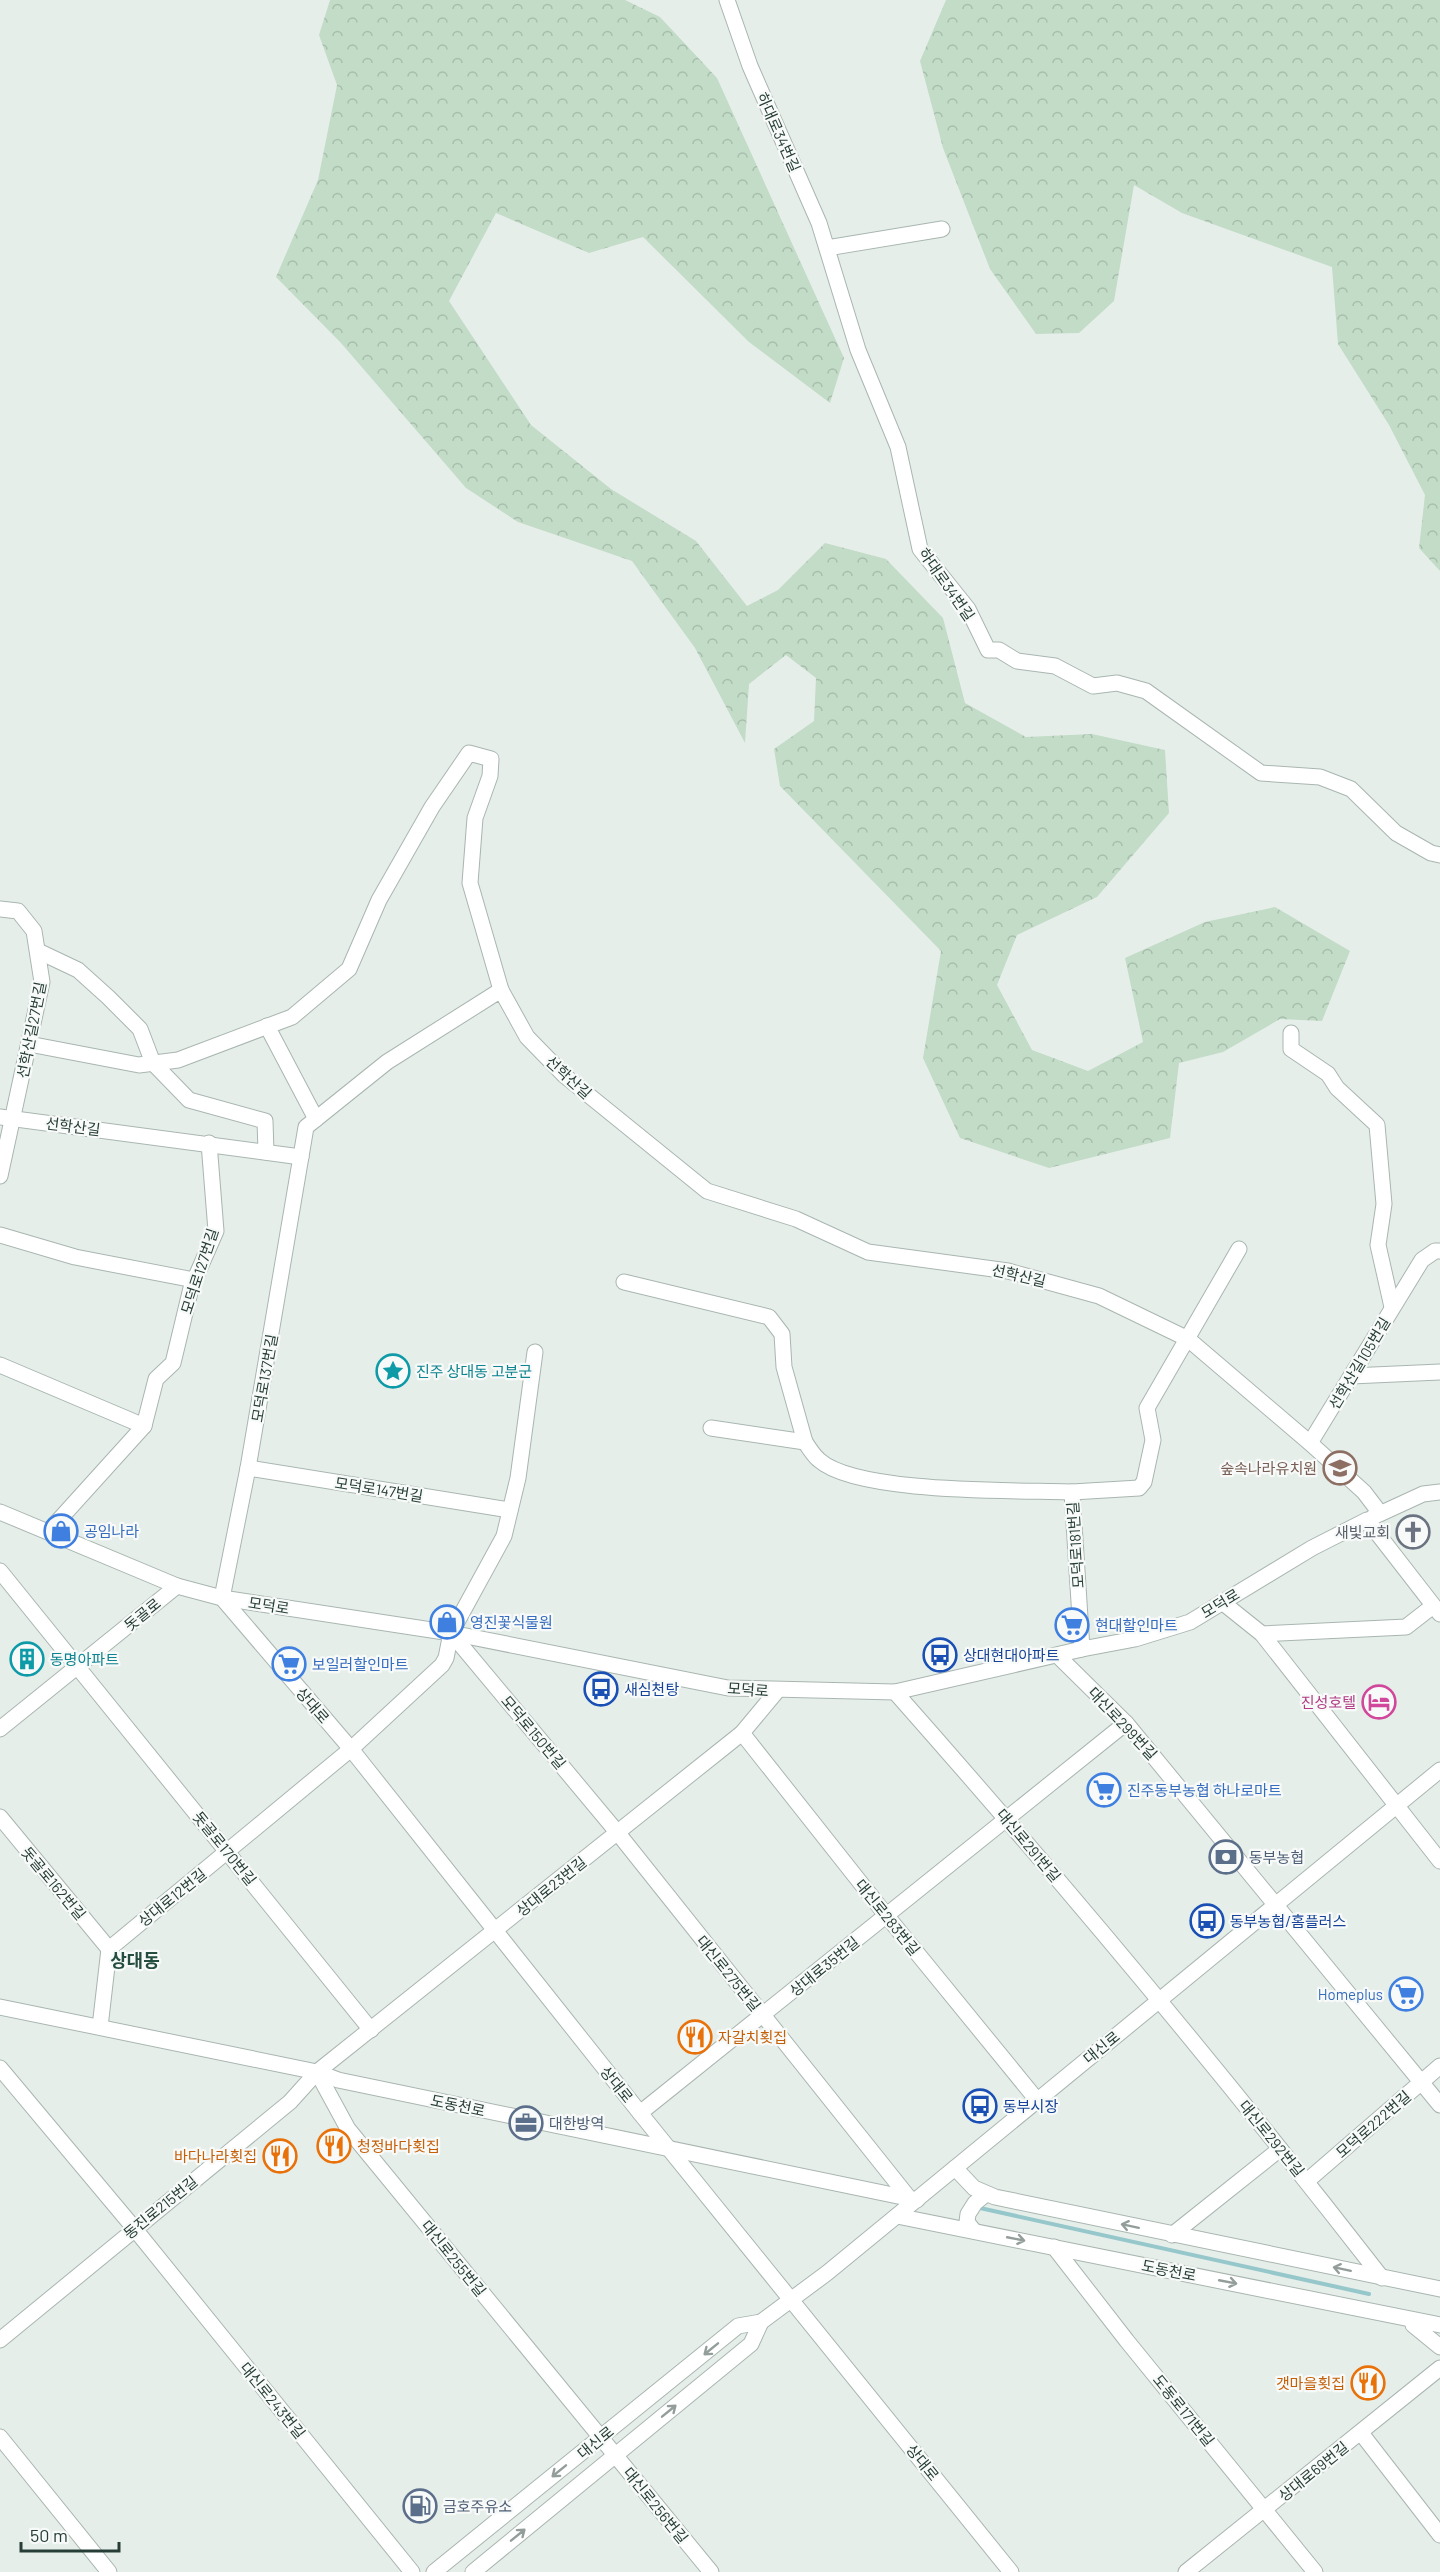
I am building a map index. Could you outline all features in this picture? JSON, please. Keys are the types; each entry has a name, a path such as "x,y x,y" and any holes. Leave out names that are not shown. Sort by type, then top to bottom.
{"street":[{"name":"하대로34번길","path":"727,0 750,66 819,223 858,350 898,447 920,549 968,609 988,650 999,650 1017,661 1055,666 1093,686 1117,683 1146,691 1261,773 1291,773 1320,777 1351,789 1396,833 1431,853 1440,855"},
{"path":"827,248 942,229"},
{"name":"선학산길","path":"267,1026 292,1017 349,969 379,900 432,807 469,753 491,759 490,776 475,818 470,883 501,990 527,1037 565,1076 707,1191 796,1219 868,1252 1008,1271 1099,1296 1188,1339 1364,1492 1374,1517"},
{"name":"선학산길27번길","path":"0,909 18,911 34,931 40,952 42,982 29,1044 7,1118 0,1176"},
{"path":"40,952 78,970 108,997 140,1029 153,1063 189,1100 265,1121 266,1152"},
{"path":"301,1157 306,1127 387,1062 501,990"},
{"path":"29,1044 139,1065 178,1060 267,1026 316,1119"},
{"name":"선학산길105번길","path":"1291,1033 1291,1049 1328,1074 1337,1088 1377,1125 1384,1204 1378,1245 1392,1307 1310,1443"},
{"name":"선학산길","path":"7,1118 301,1157"},
{"name":"모덕로127번길","path":"49,1531 144,1426 156,1379 173,1363 194,1280 216,1231 209,1143"},
{"name":"모덕로137번길","path":"222,1598 248,1468 301,1157"},
{"path":"0,1235 75,1257 194,1280"},
{"path":"1188,1339 1239,1249"},
{"path":"1392,1307 1422,1260 1434,1251 1440,1251"},
{"path":"624,1282 769,1317 782,1334 784,1367 805,1442 819,1461 851,1476 915,1486 1072,1492"},
{"name":"모덕로181번길","path":"1082,1649 1072,1492 1128,1491 1140,1488 1144,1482 1153,1440 1148,1408 1188,1339"},
{"path":"451,1633 504,1536 518,1478 535,1352"},
{"path":"0,1365 144,1426"},
{"path":"1351,1376 1440,1372"},
{"path":"711,1428 805,1442"},
{"name":"모덕로147번길","path":"248,1468 510,1510"},
{"name":"모덕로","path":"0,1512 177,1586 222,1598 451,1633 728,1688 895,1692 1082,1649 1136,1639 1190,1622 1312,1548 1423,1494 1440,1492"},
{"path":"1262,1634 1406,1627 1438,1611 1374,1517"},
{"path":"0,1570 78,1666"},
{"name":"돗골로","path":"0,1729 177,1586"},
{"name":"상대로","path":"222,1598 351,1749 640,2113 792,2298 1011,2572"},
{"path":"1222,1602 1262,1634 1440,1861"},
{"name":"상대로12번길","path":"109,1949 351,1749 441,1665 446,1658 451,1633"},
{"name":"모덕로150번길","path":"451,1633 618,1832"},
{"name":"대신로299번길","path":"1058,1656 1126,1723 1440,2105"},
{"name":"돗골로170번길","path":"78,1666 370,2030"},
{"name":"상대로23번길","path":"317,2072 742,1733 777,1690"},
{"name":"대신로291번길","path":"895,1692 1007,1818 1159,2001"},
{"name":"상대로35번길","path":"640,2113 1126,1723"},
{"name":"대신로283번길","path":"742,1733 886,1916 1037,2100"},
{"name":"대신로","path":"473,2572 751,2344 761,2322 897,2216 913,2199 956,2168 1440,1770"},
{"name":"돗골로162번길","path":"0,1818 109,1949"},
{"name":"대신로275번길","path":"618,1832 913,2199"},
{"path":"100,2027 109,1949"},
{"name":"대신로292번길","path":"1159,2001 1307,2181 1382,2278"},
{"name":"도동천로","path":"0,2007 317,2072 338,2080 673,2151 913,2199"},
{"name":"모덕로222번길","path":"1307,2181 1440,2066"},
{"path":"0,2068 134,2228"},
{"name":"동진로215번길","path":"0,2340 290,2102 317,2072"},
{"name":"대신로255번길","path":"317,2072 348,2129 601,2437"},
{"path":"1172,2235 1280,2149"},
{"path":"956,2168 974,2188 986,2194 1172,2235 1440,2289"},
{"path":"974,2231 967,2222 968,2214 986,2194"},
{"name":"도동천로","path":"897,2216 1440,2325"},
{"name":"대신로243번길","path":"134,2228 412,2572"},
{"name":"도동로171번길","path":"1054,2247 1127,2341 1315,2572"},
{"name":"대신로","path":"434,2572 738,2326 761,2322"},
{"path":"1413,2325 1440,2347"},
{"name":"상대로69번길","path":"1186,2572 1440,2368"},
{"path":"1361,2433 1440,2535"},
{"path":"0,2437 109,2572"},
{"name":"대신로256번길","path":"601,2437 711,2572"}],"green space":[{"path":"330,0 625,0 660,17 717,78 844,358 830,403 749,342 643,237 589,253 496,213 449,301 531,425 611,489 696,541 747,606 778,590 825,543 886,559 943,618 965,703 1026,737 1092,734 1165,750 1169,813 1097,897 1017,935 997,985 1032,1050 1088,1071 1143,1042 1125,958 1205,922 1275,907 1350,951 1322,1021 1280,1019 1223,1052 1179,1063 1170,1138 1049,1168 960,1138 923,1058 941,951 780,786 774,749 814,721 816,678 786,655 749,684 745,743 695,648 632,561 518,522 466,488 341,343 276,277 318,180 337,85 319,35"},
{"path":"946,0 1440,0 1440,571 1419,548 1425,495 1389,425 1338,344 1332,267 1182,213 1134,185 1114,301 1079,333 1036,334 990,269 943,148 920,61"}],"waterway":[{"path":"980,2208 1369,2294"}],"place":[{"name":"진주 상대동 고분군","path":"393,1371"},
{"name":"숲속나라유치원","path":"1340,1468"},
{"name":"공임나라","path":"61,1531"},
{"name":"새빛교회","path":"1413,1532"},
{"name":"영진꽃식물원","path":"447,1622"},
{"name":"현대할인마트","path":"1072,1625"},
{"name":"상대현대아파트","path":"940,1655"},
{"name":"동명아파트","path":"27,1659"},
{"name":"보일러할인마트","path":"289,1664"},
{"name":"새심천탕","path":"601,1689"},
{"name":"진성호텔","path":"1379,1702"},
{"name":"진주동부농협 하나로마트","path":"1104,1790"},
{"name":"동부농협","path":"1226,1857"},
{"name":"동부농협/홈플러스","path":"1207,1921"},
{"name":"Homeplus","path":"1406,1994"},
{"name":"자갈치횟집","path":"695,2037"},
{"name":"동부시장","path":"980,2106"},
{"name":"대한방역","path":"526,2123"},
{"name":"청정바다횟집","path":"334,2146"},
{"name":"바다나라횟집","path":"280,2156"},
{"name":"갯마을횟집","path":"1368,2383"},
{"name":"금호주유소","path":"420,2506"}],"district":[{"name":"상대동","path":"135,1960"}]}
